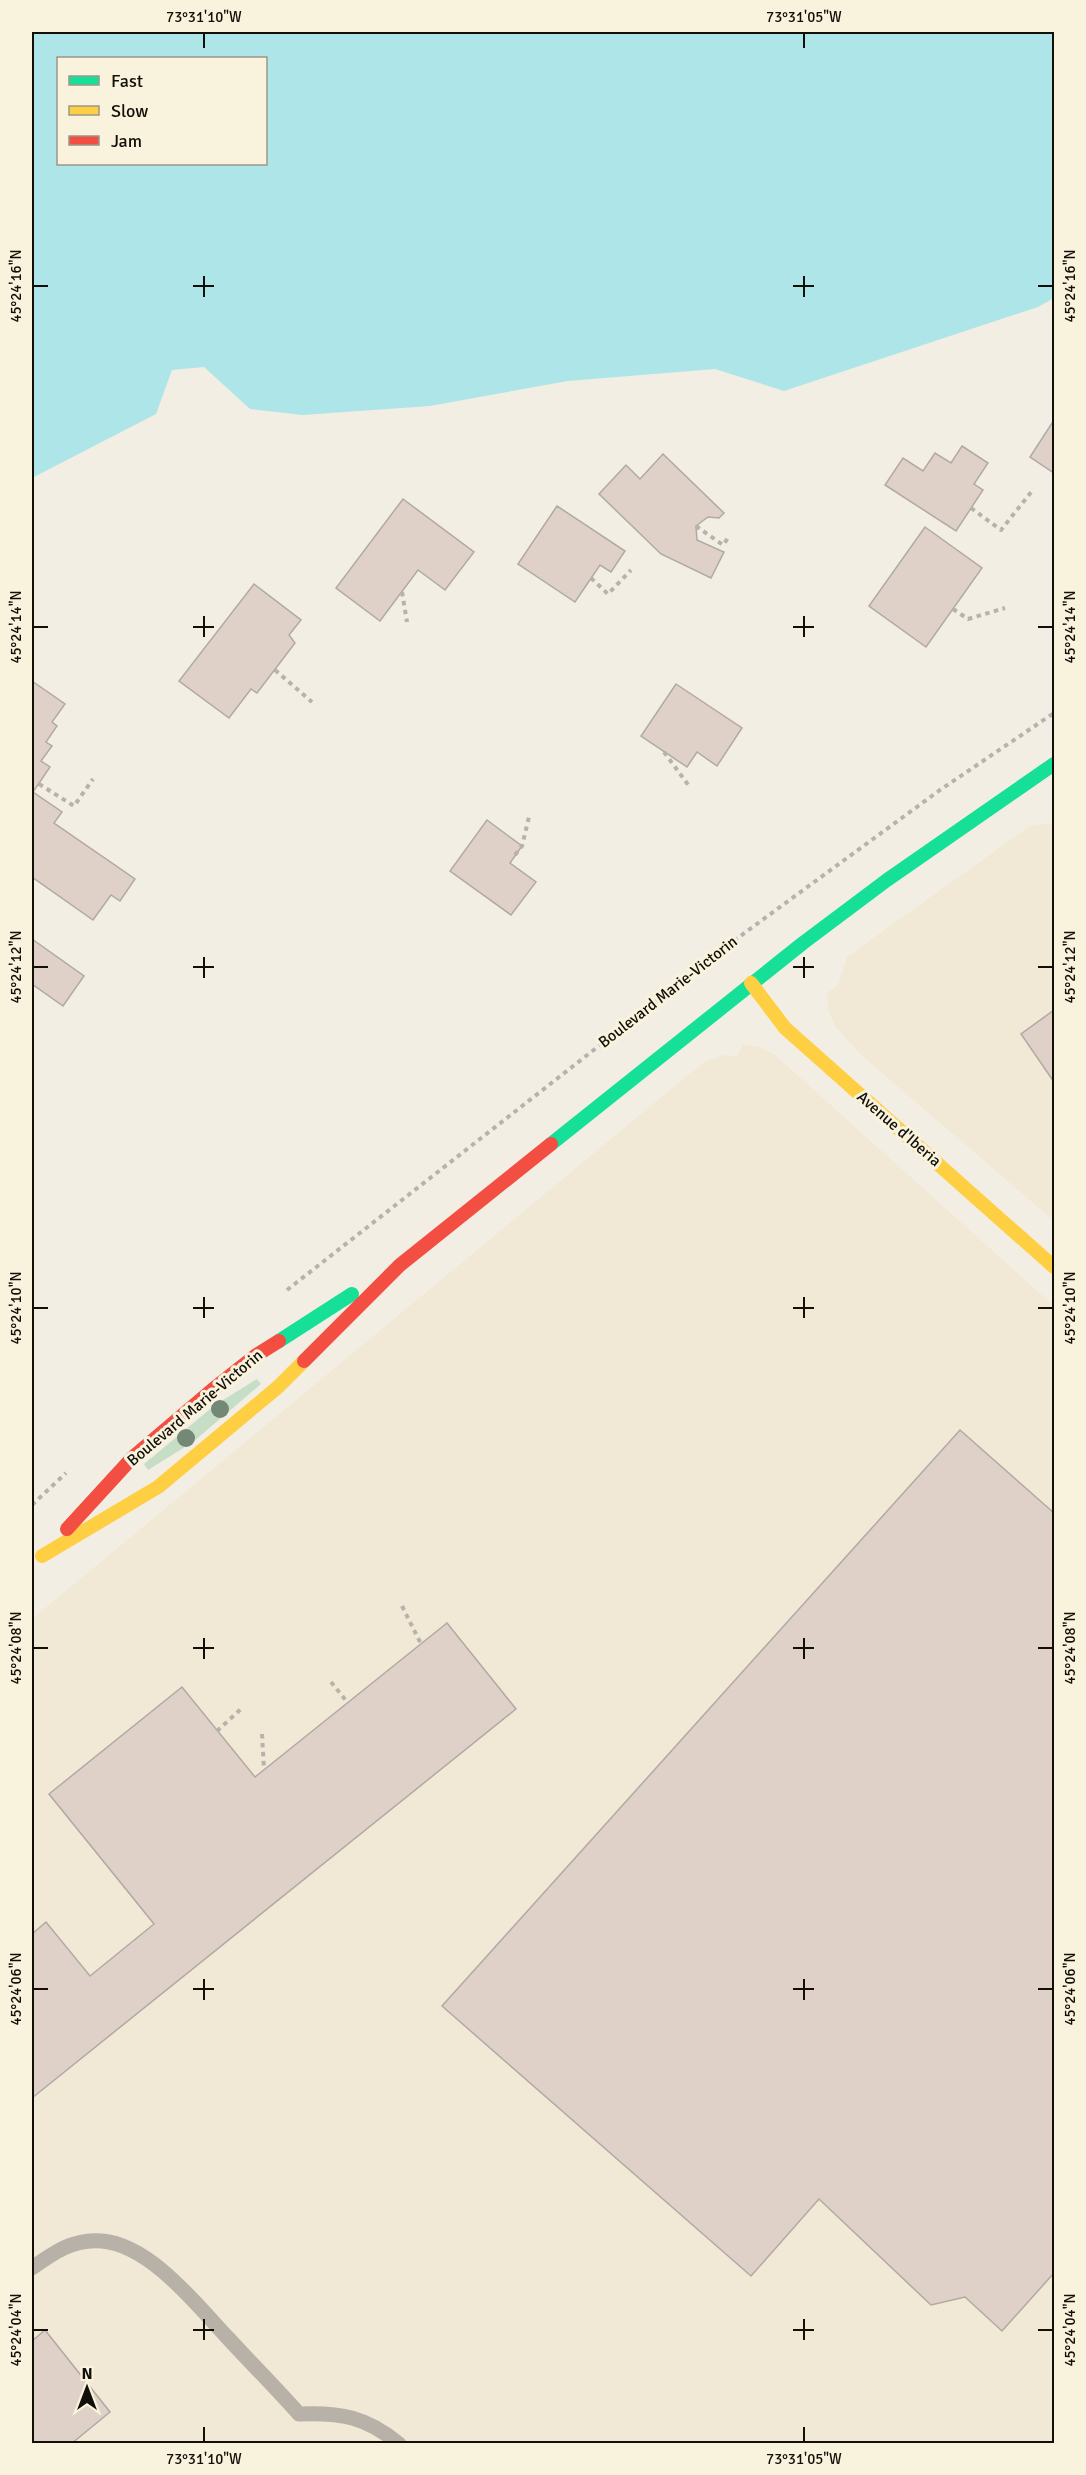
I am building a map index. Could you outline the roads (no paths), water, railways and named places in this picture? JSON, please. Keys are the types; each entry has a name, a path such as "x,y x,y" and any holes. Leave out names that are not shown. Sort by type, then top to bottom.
{"street":[{"name":"Boulevard Marie-Victorin","path":"37,1560 158,1487 278,1387 400,1265 751,983 887,880 1054,764"},
{"name":"Avenue d'Iberia","path":"751,983 785,1028 1054,1267"},
{"name":"Boulevard Marie-Victorin","path":"37,1560 133,1457 221,1383 255,1356 400,1265"}],"lane":[{"path":"32,2268 67,2246 78,2242 104,2241 131,2251 171,2278 299,2414 337,2414 351,2417 372,2425 399,2444"}],"water":[{"path":"32,32 1054,32 1054,298 1038,307 784,391 715,369 568,381 430,406 303,415 250,409 204,367 172,370 156,414 32,478"}]}
